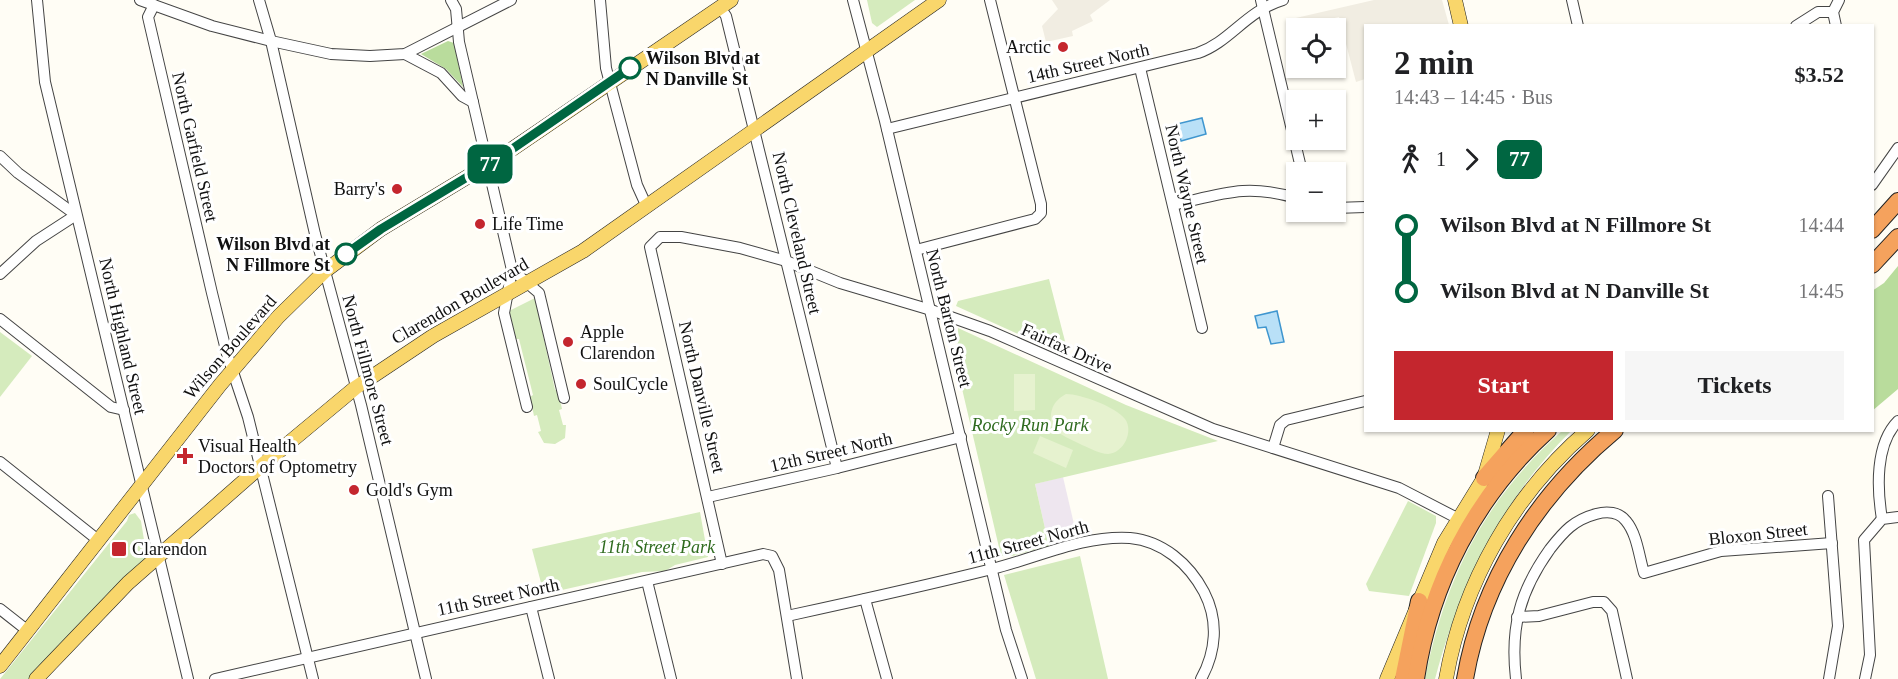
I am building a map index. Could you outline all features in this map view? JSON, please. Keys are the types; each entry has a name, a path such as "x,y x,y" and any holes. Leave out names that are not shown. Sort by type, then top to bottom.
{"highway":[{"path":"1874,228 1898,201"},
{"path":"1874,263 1898,237"},
{"path":"1484,478 1524,432"},
{"path":"1416,679 1430,618 1441,586 1463,538 1503,478 1546,432"},
{"path":"1466,679 1480,623 1515,545 1566,476 1613,432"},
{"path":"1403,679 1419,601"}],"main road":[{"name":"Clarendon Boulevard","path":"36,679 128,583 260,467 355,388 433,336 583,251 867,53 939,0"},
{"path":"1455,0 1461,24"},
{"name":"Wilson Boulevard","path":"0,666 141,484 234,369 278,317 325,271 381,229 488,165 726,4"},
{"path":"1387,679 1437,556 1457,518 1484,478 1497,432"},
{"path":"1446,679 1468,600 1495,543 1531,489 1555,461 1585,432"}],"street":[{"name":"North Highland Street","path":"37,0 45,82 188,679"},
{"path":"140,0 212,26 271,41 331,54 370,56 405,54 512,0"},
{"name":"North Fillmore Street","path":"259,0 271,41 325,271 371,447 426,679"},
{"path":"451,0 456,9 459,42 512,270 504,313 527,407"},
{"path":"600,0 606,68 637,185 647,207"},
{"name":"North Barton Street","path":"853,0 887,129 992,570 1022,679"},
{"path":"916,250 1035,219 1041,213 1041,204 990,0"},
{"name":"14th Street North","path":"887,129 1207,50 1262,4 1283,0"},
{"path":"1572,0 1578,24"},
{"path":"1836,24 1833,12 1839,0"},
{"name":"North Cleveland Street","path":"726,4 726,16 837,468"},
{"path":"1262,4 1300,162"},
{"name":"North Garfield Street","path":"154,5 148,17 212,293 260,467 313,679"},
{"path":"1799,24 1818,12 1833,12"},
{"path":"405,54 441,73 462,96 473,102"},
{"name":"North Wayne Street","path":"1140,68 1202,328"},
{"path":"1874,182 1898,148"},
{"path":"0,156 18,173 76,216 36,241 0,274"},
{"path":"1874,167 1880,174"},
{"path":"1173,205 1235,191 1257,189 1286,196"},
{"path":"1346,208 1364,207"},
{"name":"Fairfax Drive","path":"655,239 672,236 708,241 786,261 840,283 931,310 990,331 1213,429 1399,488 1457,518"},
{"name":"North Danville Street","path":"655,239 650,247 722,564"},
{"path":"512,270 539,293 564,398"},
{"path":"0,319 111,407 124,410"},
{"path":"1273,448 1280,424 1286,420 1364,401"},
{"path":"1882,519 1879,500 1882,452 1887,438 1898,421"},
{"name":"12th Street North","path":"708,496 837,468 962,437"},
{"path":"0,462 98,540"},
{"name":"Bloxon Street","path":"1828,496 1838,626 1829,679"},
{"name":"Bloxon Street","path":"1515,675 1517,617 1526,585 1562,533 1575,521 1601,513 1613,513 1627,522 1644,573 1721,551 1832,543"},
{"path":"1865,679 1870,655 1864,540 1882,519 1898,516 1898,526"},
{"name":"11th Street North","path":"215,679 307,656 764,554 772,556 779,570 787,616 992,570 1081,543 1130,538 1150,542 1185,563 1208,598 1214,625 1214,645 1201,679"},
{"path":"647,581 671,679"},
{"path":"865,599 887,679"},
{"path":"1517,617 1539,616 1593,602 1604,602 1612,611 1628,679"},
{"path":"531,607 549,679"},
{"path":"0,609 28,631"},
{"path":"787,616 797,679"}],"shaded area":[{"path":"1052,0 1110,0 1090,15 1093,21 1072,31 1073,36 1046,42 1042,26 1058,9"},
{"path":"1374,0 1442,0 1449,24 1364,24 1364,79 1356,82 1346,44 1346,18 1296,18"},
{"path":"1063,477 1077,537 1049,546 1035,484"}],"green space":[{"path":"867,0 915,0 877,27 872,23"},
{"path":"448,41 454,43 463,87 446,69 421,54"},
{"path":"1898,266 1898,389 1874,409 1874,290 1884,283"},
{"path":"1049,279 1067,349 1060,353 956,306 958,301"},
{"path":"535,298 555,390 558,390 562,409 559,410 563,425 566,425 565,438 555,444 544,443 538,432 541,431 537,415 534,416 530,397 533,395 519,339 516,339 509,311"},
{"name":"Rocky Run Park","path":"958,328 1126,405 1218,441 1035,484 1049,546 1012,556 1001,556 953,350 958,343"},
{"path":"0,332 32,356 0,397"},
{"path":"1014,374 1035,374 1035,410 1014,411"},
{"path":"1066,394 1098,402 1120,414 1128,424 1128,435 1123,446 1114,453 1102,453 1069,439 1054,429 1051,426 1053,407"},
{"path":"1561,432 1570,432 1546,457 1504,515 1486,546 1457,611 1435,679 1425,679 1444,607 1472,543 1510,485"},
{"path":"1040,436 1073,450 1066,468 1033,453"},
{"path":"1408,501 1436,516 1436,523 1409,596 1369,591 1366,584"},
{"name":"11th Street Park","path":"700,512 708,557 675,565 665,571 642,572 544,594 532,549"},
{"path":"135,513 141,521 147,559 122,579 119,585 31,679 0,679 127,521 129,515"},
{"path":"1080,556 1108,679 1036,679 1004,575"}],"water":[{"path":"1202,118 1206,134 1181,141 1177,124"},
{"path":"1277,311 1284,342 1271,344 1266,327 1258,328 1255,316"}],"bus line":[{"name":"77","path":"346,254 381,229 502,156 630,68"}],"place":[{"name":"Arctic","path":"1063,47"},
{"name":"Wilson Blvd at N Danville St","path":"630,68"},
{"name":"Barry's","path":"397,189"},
{"name":"Life Time","path":"480,224"},
{"name":"Wilson Blvd at N Fillmore St","path":"346,254"},
{"name":"Apple Clarendon","path":"568,342"},
{"name":"SoulCycle","path":"581,384"},
{"name":"Visual Health Doctors of Optometry","path":"185,456"},
{"name":"Gold's Gym","path":"354,490"},
{"name":"Clarendon","path":"119,549"}]}
